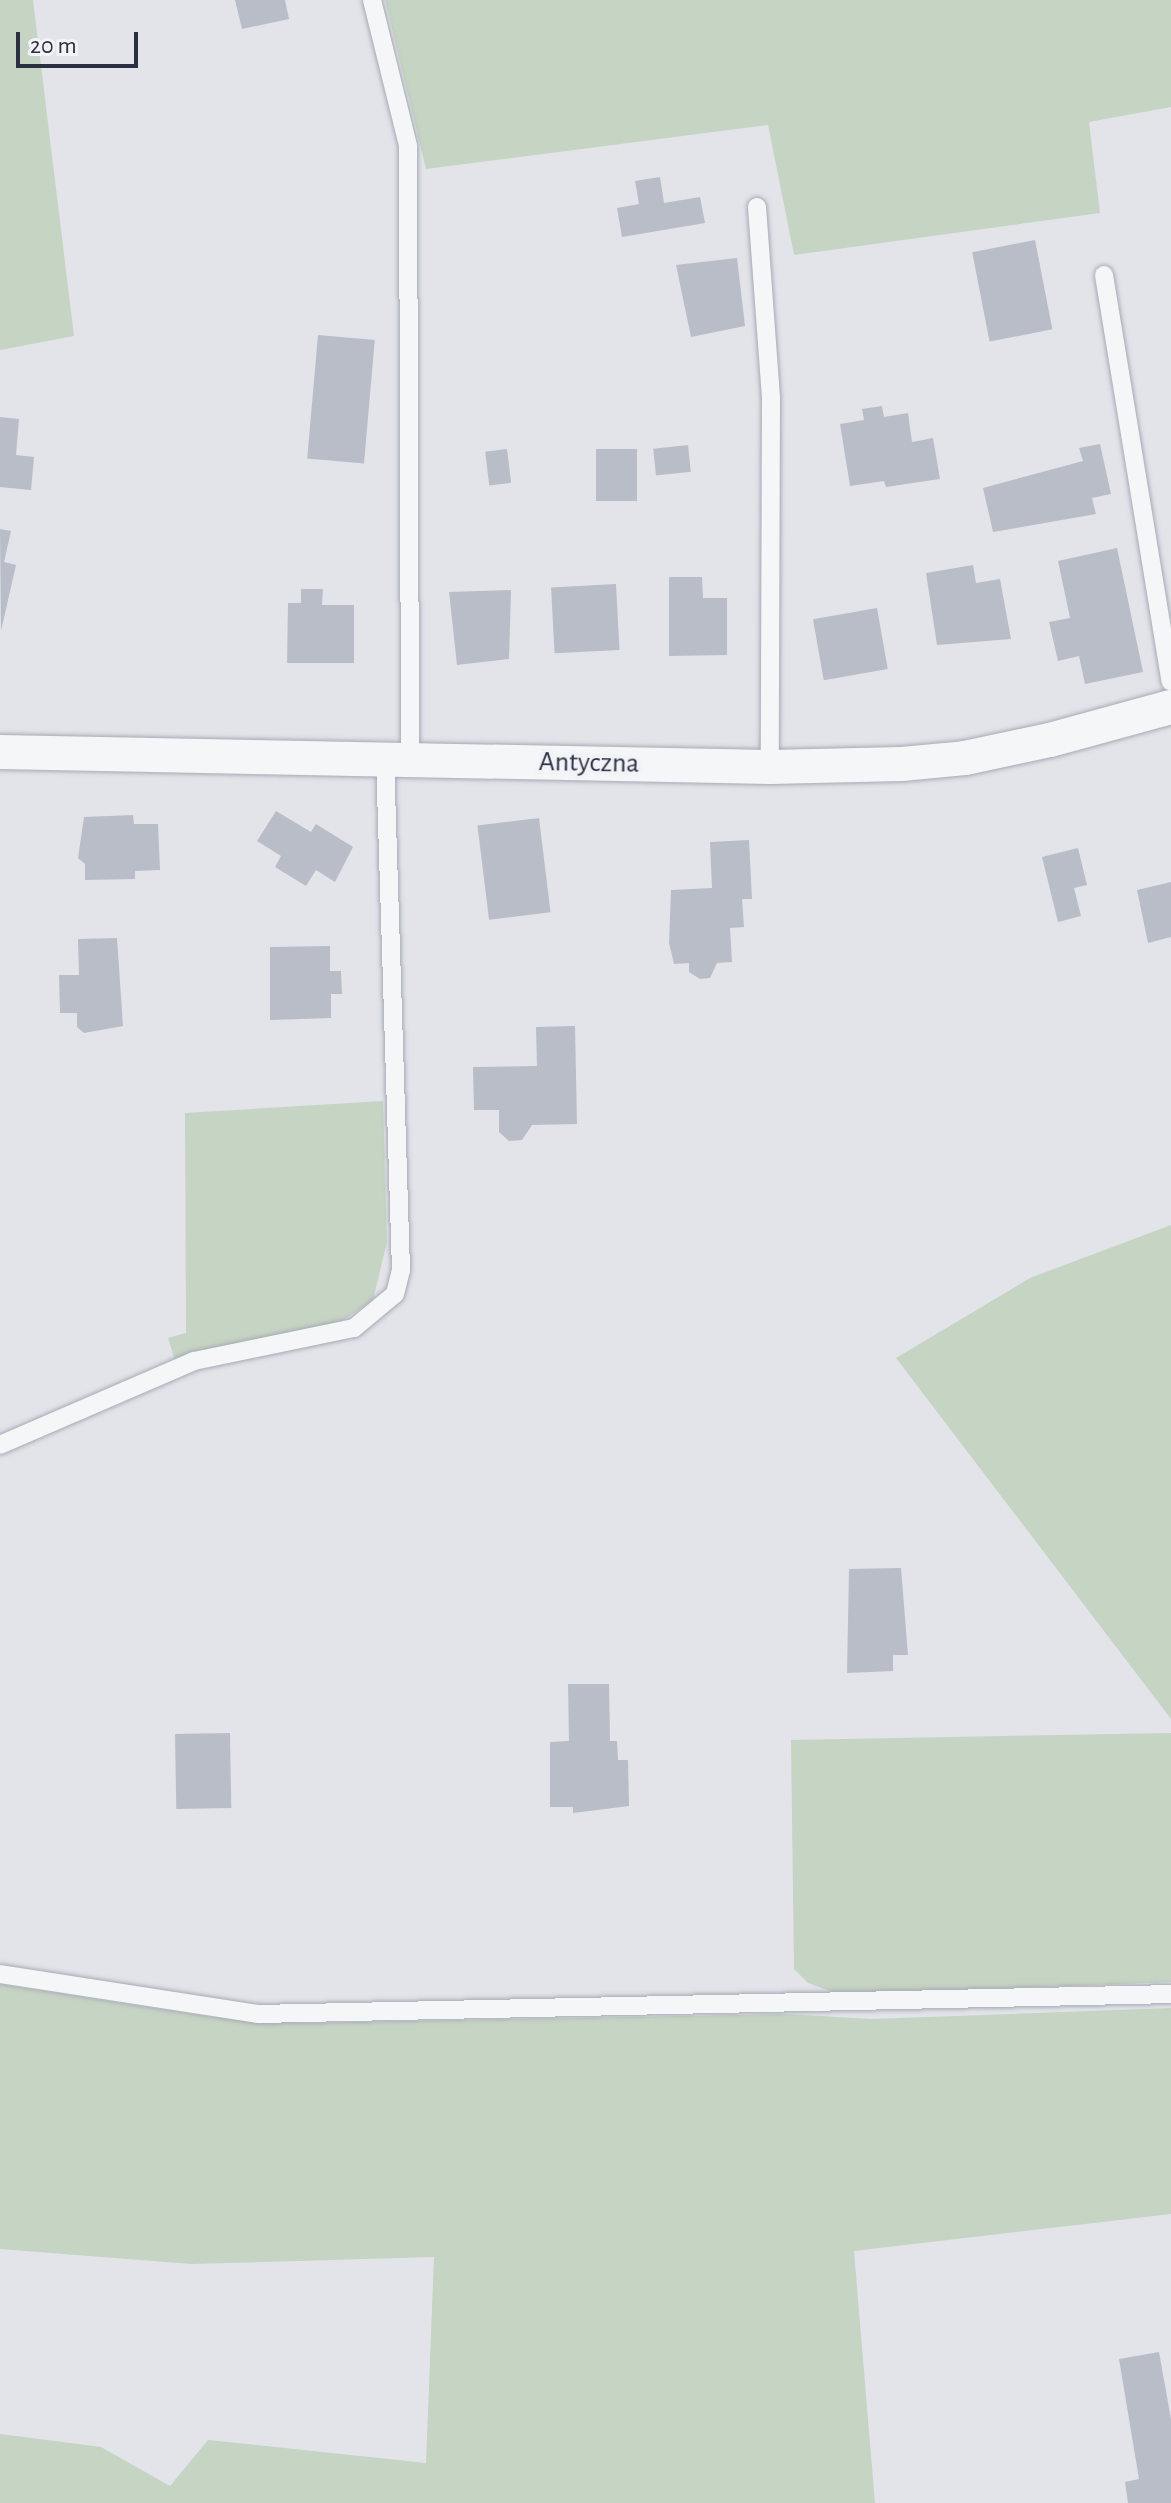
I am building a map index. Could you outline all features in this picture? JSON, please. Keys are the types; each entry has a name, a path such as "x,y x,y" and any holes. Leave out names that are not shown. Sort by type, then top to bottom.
{"street":[{"name":"Antyczna","path":"0,752 770,767 965,758 1171,707"}],"lane":[{"path":"0,1445 194,1361 354,1328 395,1294 401,1270 398,759 408,146 372,0"},
{"path":"757,207 771,398 770,767"},
{"path":"1104,275 1171,682"},
{"path":"0,1974 258,2014 1171,1994"}],"green space":[{"path":"0,0 33,0 74,336 0,350"},
{"path":"385,0 1171,0 1171,107 1089,122 1100,213 794,255 768,125 426,169"},
{"path":"383,1101 387,1242 373,1300 333,1327 175,1360 168,1338 186,1333 185,1113"},
{"path":"1171,1225 1171,1719 896,1358 1030,1278"},
{"path":"1171,1733 1171,1982 840,1995 808,1983 794,1969 791,1740"},
{"path":"0,1984 211,2017 304,2023 785,2014 872,2019 1171,2008 1171,2214 854,2251 875,2503 0,2503 0,2434 101,2447 170,2486 208,2440 426,2463 434,2257 191,2264 0,2249"}],"building":[{"path":"235,0 285,0 289,19 242,29"},
{"path":"660,177 664,203 700,197 705,223 622,237 617,208 639,204 635,181"},
{"path":"1035,240 1052,329 990,342 972,252"},
{"path":"737,258 745,326 691,337 676,265"},
{"path":"318,335 375,340 364,463 307,459"},
{"path":"882,406 884,417 908,413 912,442 933,438 940,479 886,487 884,481 850,486 840,424 864,420 862,409"},
{"path":"0,417 19,419 16,455 34,457 31,490 0,487"},
{"path":"1100,444 1111,494 1092,498 1096,514 993,532 983,488 1083,461 1079,448"},
{"path":"688,445 691,472 656,476 653,449"},
{"path":"507,449 511,483 489,485 485,452"},
{"path":"596,449 637,449 637,501 596,501"},
{"path":"0,529 11,531 4,562 16,565 1,631"},
{"path":"1117,548 1143,672 1085,684 1079,656 1058,661 1049,622 1070,618 1058,561"},
{"path":"973,565 976,583 1000,579 1011,639 937,645 926,573"},
{"path":"669,577 702,577 703,598 727,598 727,655 669,656"},
{"path":"616,584 619,650 555,653 551,587"},
{"path":"301,589 323,589 322,605 354,605 354,663 287,663 288,603 301,603"},
{"path":"511,590 509,659 457,665 449,592"},
{"path":"877,608 888,669 824,680 813,619"},
{"path":"276,811 311,832 316,824 353,847 335,882 316,870 306,886 275,867 281,856 257,841"},
{"path":"133,815 134,824 158,824 160,870 135,871 135,879 85,880 85,864 78,858 84,817"},
{"path":"539,818 551,912 489,920 477,826"},
{"path":"749,840 752,899 742,899 744,927 730,928 732,962 717,963 710,978 700,979 689,972 689,963 674,964 669,943 671,890 712,888 710,842"},
{"path":"1078,848 1087,885 1074,888 1081,916 1058,922 1042,857"},
{"path":"1171,882 1171,937 1148,943 1137,890"},
{"path":"117,938 123,1026 84,1033 77,1027 77,1013 60,1013 59,975 79,975 78,939"},
{"path":"330,946 330,971 341,971 342,994 331,994 331,1018 270,1020 270,947"},
{"path":"575,1026 577,1124 532,1125 522,1140 509,1141 499,1132 499,1110 474,1110 473,1067 537,1066 536,1027"},
{"path":"901,1568 908,1655 893,1655 893,1671 847,1673 849,1569"},
{"path":"568,1684 609,1684 610,1741 617,1741 618,1760 628,1760 629,1806 573,1813 573,1807 550,1807 550,1742 569,1741"},
{"path":"230,1733 231,1808 176,1809 175,1734"},
{"path":"1159,2352 1171,2419 1171,2503 1128,2503 1125,2482 1139,2479 1119,2359"}]}
